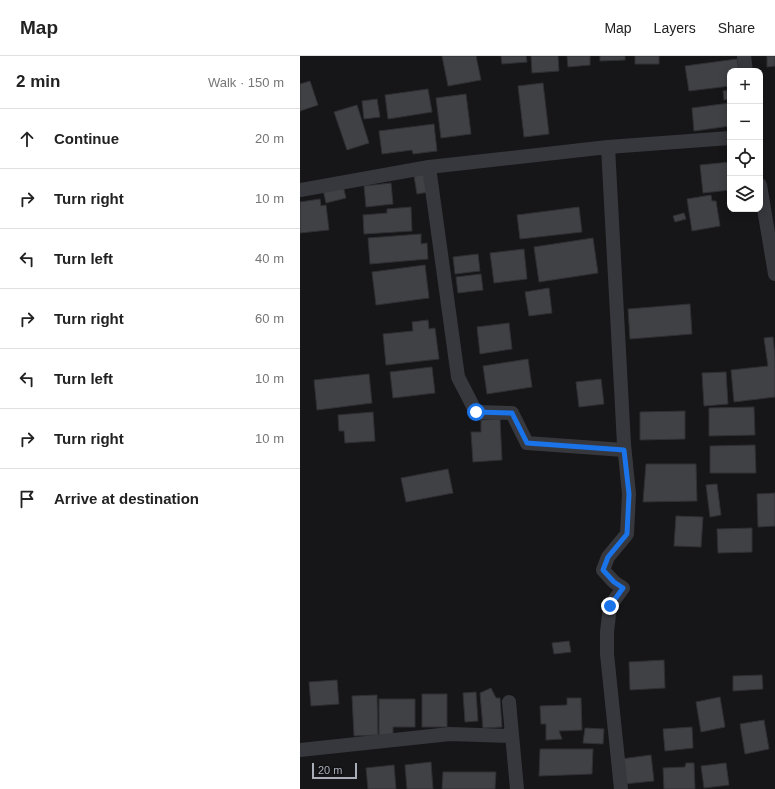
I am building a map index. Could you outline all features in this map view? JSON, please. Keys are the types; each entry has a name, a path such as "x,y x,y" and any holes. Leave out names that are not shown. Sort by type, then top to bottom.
{"street":[{"path":"744,56 746,68"},
{"path":"300,190 429,167 608,147 727,138"},
{"path":"608,147 624,450 629,494 627,534 608,557 603,570 614,582 623,588 610,606 607,632 607,654 622,789"},
{"path":"429,167 458,377 476,412 512,413 527,443 624,450"},
{"path":"763,202 775,274"},
{"path":"509,702 516,789"},
{"path":"300,750 450,734 512,736"}],"building":[{"path":"442,56 476,56 481,80 448,86"},
{"path":"501,56 526,56 527,62 502,64"},
{"path":"531,56 558,56 559,71 532,73"},
{"path":"567,56 590,56 590,65 568,67"},
{"path":"600,56 625,56 625,60 600,61"},
{"path":"635,56 659,56 659,64 635,64"},
{"path":"767,56 775,56 775,66 767,67"},
{"path":"737,59 738,68 727,68 727,86 689,91 685,66"},
{"path":"310,81 318,105 300,111 300,84"},
{"path":"543,83 549,134 524,137 518,86"},
{"path":"428,89 432,112 388,119 385,95"},
{"path":"727,90 727,100 724,100 723,91"},
{"path":"466,94 471,134 441,138 436,98"},
{"path":"377,99 380,117 364,119 362,101"},
{"path":"727,103 727,126 694,131 692,108"},
{"path":"357,105 369,143 347,150 334,112"},
{"path":"434,124 437,151 413,154 412,150 382,154 379,131"},
{"path":"727,162 727,190 703,193 700,165"},
{"path":"427,174 429,192 417,194 414,176"},
{"path":"391,183 393,204 366,207 364,186"},
{"path":"343,186 346,198 326,203 323,190"},
{"path":"711,195 712,201 716,201 720,226 692,231 687,199"},
{"path":"320,199 321,206 326,205 329,230 300,233 300,202"},
{"path":"411,207 412,231 364,234 363,215 387,213 387,209"},
{"path":"579,207 582,232 520,239 517,215"},
{"path":"684,213 686,219 675,222 673,216"},
{"path":"421,234 421,244 427,243 428,259 370,264 368,238"},
{"path":"593,238 598,273 539,282 534,247"},
{"path":"524,249 527,279 494,283 490,253"},
{"path":"478,254 480,271 455,274 453,257"},
{"path":"425,265 429,298 376,305 372,272"},
{"path":"481,274 483,290 458,293 456,277"},
{"path":"549,288 552,313 529,316 525,292"},
{"path":"690,304 692,334 630,339 628,309"},
{"path":"428,320 429,329 435,328 439,359 386,365 383,334 413,331 412,322"},
{"path":"509,323 512,349 480,354 477,327"},
{"path":"773,337 775,357 775,397 734,402 731,370 768,366 764,338"},
{"path":"528,359 532,387 487,394 483,366"},
{"path":"432,367 435,393 393,398 390,372"},
{"path":"726,372 728,404 704,406 702,373"},
{"path":"369,374 372,403 317,410 314,380"},
{"path":"601,379 604,404 579,407 576,382"},
{"path":"754,407 755,435 709,436 709,408"},
{"path":"685,411 685,439 640,440 640,412"},
{"path":"373,412 375,441 345,443 344,431 339,431 338,415"},
{"path":"500,419 502,460 473,462 471,432 481,432 481,420"},
{"path":"755,445 756,473 710,473 710,446"},
{"path":"646,464 696,464 697,501 643,502"},
{"path":"448,469 453,493 406,502 401,478"},
{"path":"717,484 721,515 710,517 706,485"},
{"path":"775,493 775,526 758,527 757,494"},
{"path":"676,516 703,517 701,547 674,546"},
{"path":"752,528 752,552 718,553 717,529"},
{"path":"569,641 571,652 554,654 552,643"},
{"path":"664,660 665,688 630,690 629,662"},
{"path":"762,675 763,689 733,691 733,676"},
{"path":"337,680 339,704 311,706 309,682"},
{"path":"491,688 496,698 500,698 502,727 483,728 480,693"},
{"path":"476,692 478,721 465,722 463,693"},
{"path":"422,694 447,694 447,727 422,727"},
{"path":"377,695 378,735 354,736 352,696"},
{"path":"720,697 725,727 701,732 696,702"},
{"path":"567,698 581,698 582,730 559,731 562,739 546,740 546,724 541,724 540,706 567,705"},
{"path":"379,699 415,699 415,727 393,727 393,739 379,739"},
{"path":"764,720 769,749 745,754 740,724"},
{"path":"692,727 693,748 665,751 663,729"},
{"path":"585,728 604,729 603,744 583,743"},
{"path":"540,749 593,749 592,774 539,776"},
{"path":"651,755 654,781 624,784 621,759"},
{"path":"431,762 433,789 407,789 405,765"},
{"path":"686,763 694,763 695,789 664,789 663,768 685,767"},
{"path":"726,763 729,785 704,788 701,766"},
{"path":"394,765 396,789 368,789 366,768"},
{"path":"443,772 496,772 495,789 442,789"}],"route":[{"path":"476,412 512,413 527,443 624,450 629,494 627,534 608,557 603,570 614,582 623,588 610,606"}]}
